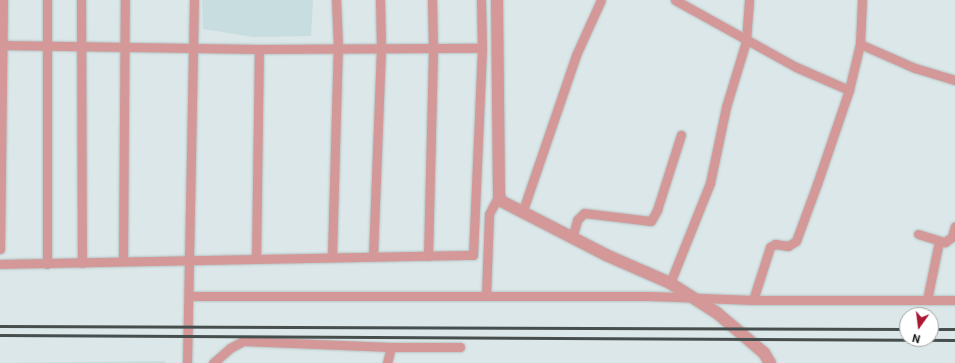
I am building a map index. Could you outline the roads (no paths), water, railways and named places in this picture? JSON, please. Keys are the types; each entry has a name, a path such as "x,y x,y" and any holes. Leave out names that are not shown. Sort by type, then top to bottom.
{"street":[{"path":"0,249 3,0"},
{"path":"47,0 47,264"},
{"path":"81,0 82,263"},
{"path":"123,262 125,0"},
{"path":"187,363 190,296 194,0"},
{"path":"332,256 338,47 336,0"},
{"path":"373,256 381,48 380,0"},
{"path":"428,256 433,47 432,0"},
{"path":"0,264 190,261 332,256 473,255 482,48 481,0"},
{"path":"486,296 489,214 499,195 497,0"},
{"path":"522,213 576,56 601,0"},
{"path":"675,0 746,41 849,90"},
{"path":"670,283 710,183 726,107 746,41 749,0"},
{"path":"753,300 770,247 775,244 788,246 796,241 849,90 860,44 862,0"},
{"path":"860,44 915,68 955,80"},
{"path":"2,45 259,49 338,47 482,48"},
{"path":"256,258 259,49"},
{"path":"572,238 578,220 584,212 651,221 657,210 681,135"},
{"path":"499,195 507,206 670,283 717,313 764,353 770,363"},
{"path":"918,234 939,241 950,241 955,226"},
{"path":"927,300 939,241"},
{"path":"190,296 486,296 753,300 955,300"},
{"path":"213,363 243,341 391,347 460,347"},
{"path":"387,363 391,347"}],"railway":[{"path":"0,326 899,329"},
{"path":"939,329 955,329"},
{"path":"0,335 955,340"}]}
